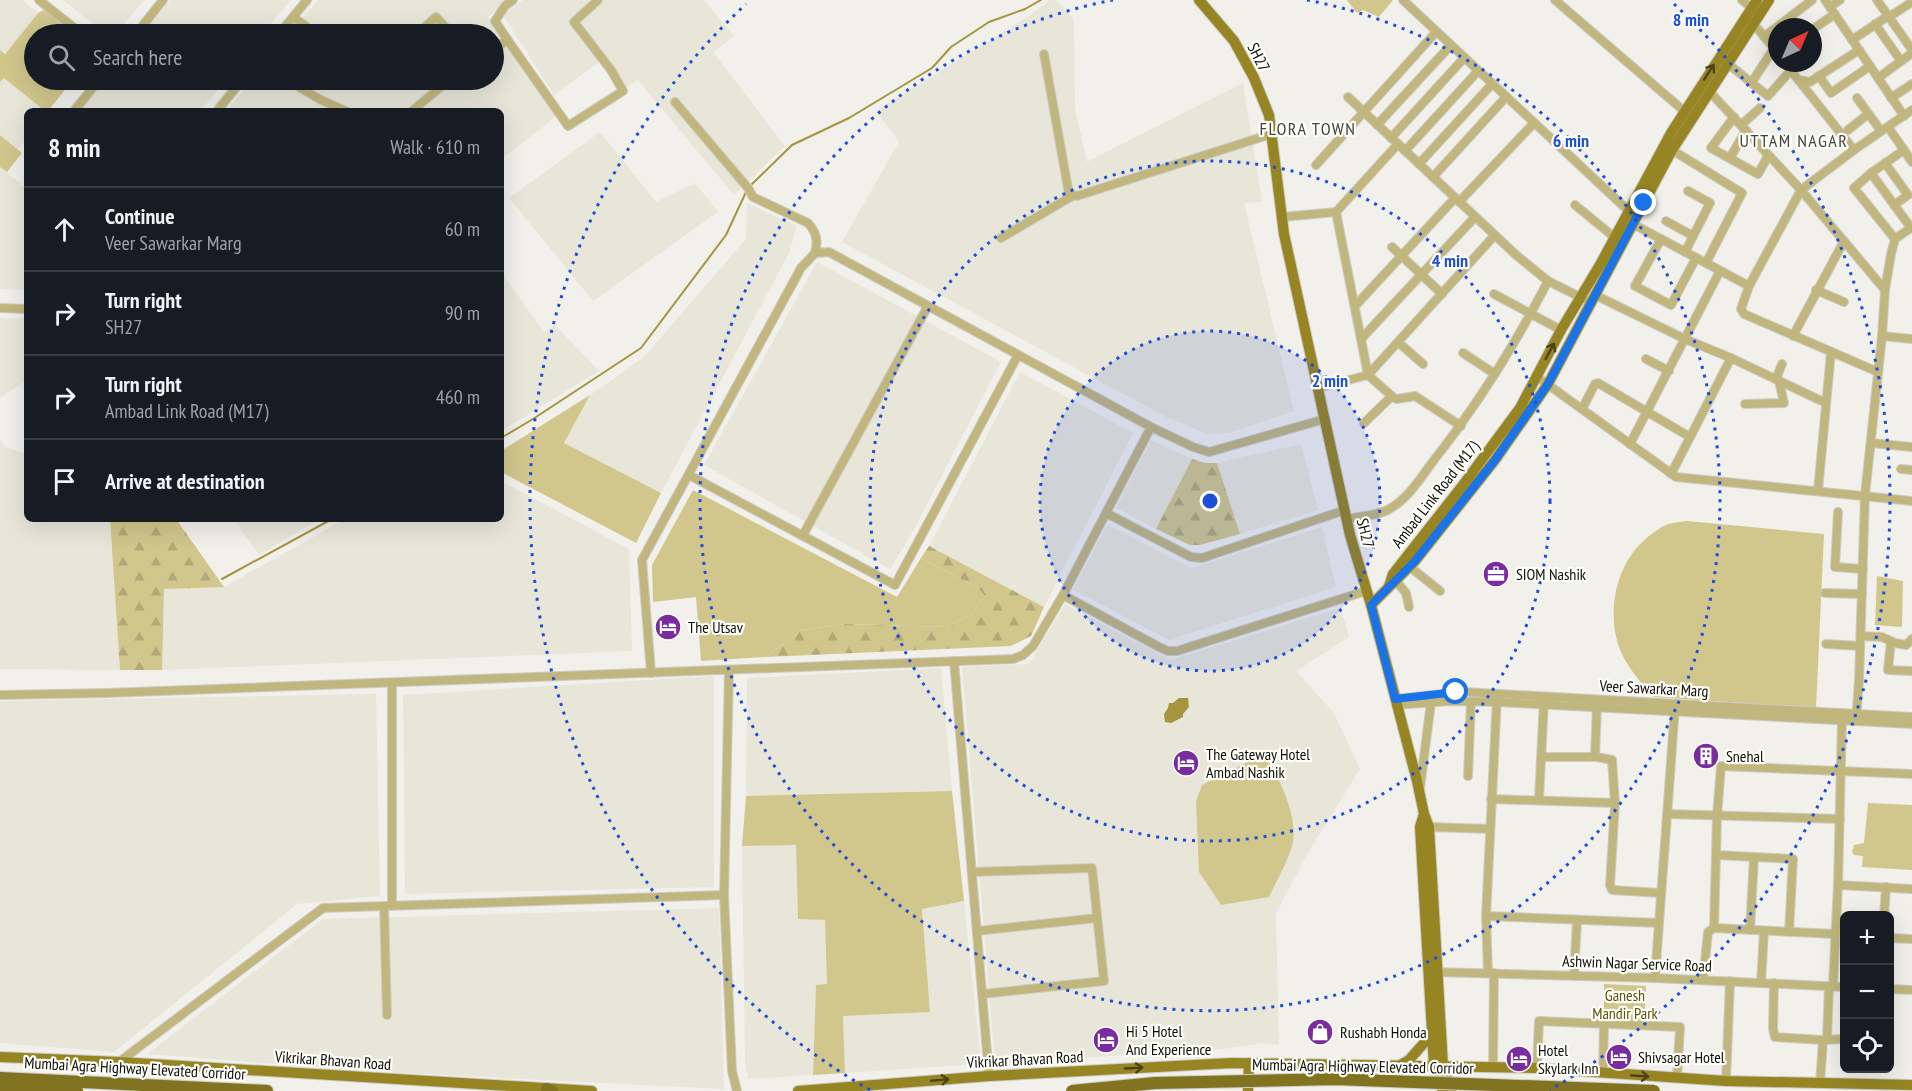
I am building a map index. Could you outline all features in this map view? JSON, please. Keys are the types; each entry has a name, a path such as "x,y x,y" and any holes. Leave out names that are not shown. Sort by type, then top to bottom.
{"highway":[{"name":"Mumbai Agra Highway Elevated Corridor","path":"0,1078 267,1091"},
{"name":"Mumbai Agra Highway Elevated Corridor","path":"1072,1091 1155,1083 1335,1079 1654,1091"},
{"name":"Mumbai Agra Highway Elevated Corridor","path":"0,1088 77,1091"}],"main road":[{"name":"SH27","path":"1199,0 1234,40 1254,78 1269,115 1284,234 1346,515 1424,814 1420,827 1432,972 1432,1034 1443,1091"},
{"name":"Ambad Link Road (M17)","path":"1392,585 1410,567 1495,460 1548,384 1614,237 1633,218 1689,109 1753,12 1769,0"},
{"name":"Ambad Link Road (M17)","path":"1392,585 1393,574 1520,408 1561,330 1588,298 1672,150 1689,109 1709,92 1753,12"},
{"path":"1371,605 1392,585"},
{"path":"1424,814 1429,827 1432,972 1439,1066 1451,1091"},
{"path":"1400,1065 1409,1060 1432,1034"},
{"name":"Vikrikar Bhavan Road","path":"0,1057 119,1062 592,1091"},
{"path":"1248,1091 1249,1063"},
{"name":"Vikrikar Bhavan Road","path":"798,1091 988,1076 1249,1063 1537,1068 1726,1080 1743,1086 1820,1083 1912,1085"}],"street":[{"path":"39,0 69,24"},
{"path":"144,24 164,0"},
{"path":"287,24 307,0"},
{"path":"497,24 495,21 505,6 513,0"},
{"path":"504,34 568,126 623,91 611,70 574,22 598,0"},
{"path":"1403,0 1633,218 1661,239 1749,286"},
{"path":"1554,0 1689,109"},
{"path":"1742,0 1753,12 1768,42"},
{"path":"1764,37 1812,0"},
{"path":"1840,0 1830,7 1904,116"},
{"path":"1877,0 1912,51 1878,78"},
{"path":"1852,40 1912,2"},
{"path":"293,16 304,24"},
{"path":"428,24 436,17 443,24"},
{"path":"1875,24 1901,61"},
{"path":"1316,165 1436,32"},
{"path":"504,42 507,39"},
{"path":"1377,125 1450,46"},
{"path":"1799,80 1810,82 1859,50"},
{"path":"1044,54 1069,194 1077,196 1271,134"},
{"path":"1391,138 1464,58"},
{"path":"1752,82 1768,60"},
{"path":"1727,63 1768,96 1784,72"},
{"path":"1819,76 1831,93 1870,66"},
{"path":"1282,217 1336,212 1478,71"},
{"path":"1793,72 1854,150"},
{"path":"1419,164 1492,84"},
{"path":"1892,98 1912,84"},
{"path":"76,108 91,90"},
{"path":"219,108 234,90"},
{"path":"304,90 339,108"},
{"path":"416,108 437,90"},
{"path":"1709,92 1801,189 1885,290"},
{"path":"1348,97 1494,236 1548,281 1731,357 1826,404"},
{"path":"1433,177 1506,97"},
{"path":"1857,98 1868,114 1885,129 1912,162"},
{"path":"651,673 642,561 801,268 815,253 817,243 815,230 808,223 753,197 748,188 675,102"},
{"path":"1730,158 1744,127 1760,108"},
{"path":"1878,372 1742,313 1741,309 1749,286 1801,189 1912,110"},
{"path":"1848,130 1868,114"},
{"path":"1734,117 1711,147 1758,174 1768,156"},
{"path":"1355,306 1401,256 1534,123"},
{"path":"1672,150 1742,192 1706,263"},
{"path":"1895,239 1854,188 1904,150"},
{"path":"1886,163 1908,195 1894,205"},
{"path":"1856,717 1865,495 1885,290 1895,239 1912,228 1871,173"},
{"path":"1685,252 1710,203 1688,191"},
{"path":"1001,238 1074,195"},
{"path":"1575,206 1614,237"},
{"path":"1336,212 1368,375 1397,399 1416,396 1461,426"},
{"path":"1361,339 1475,217"},
{"path":"1666,221 1693,236"},
{"path":"1318,388 1368,375 1494,236"},
{"path":"1661,239 1635,285 1671,305 1696,258"},
{"path":"1793,336 1844,241"},
{"path":"1392,247 1442,294"},
{"path":"815,253 829,252 1151,427 1209,452 1325,419"},
{"path":"1630,444 1720,271"},
{"path":"1106,513 1191,557 1202,558 1346,515 1387,510 1394,507 1413,487 1461,426 1531,314 1548,281"},
{"path":"1816,290 1844,302"},
{"path":"1494,294 1561,330"},
{"path":"802,535 928,306"},
{"path":"0,308 24,309"},
{"path":"1882,336 1912,339"},
{"path":"1398,342 1423,364"},
{"path":"1818,490 1831,352"},
{"path":"1462,353 1495,374"},
{"path":"688,475 895,585 1018,355"},
{"path":"1671,474 1731,357"},
{"path":"1646,359 1669,371"},
{"path":"1744,404 1784,403 1778,380 1782,364"},
{"path":"1536,376 1676,477 1912,501"},
{"path":"1582,409 1595,384 1598,383 1690,437"},
{"path":"1364,423 1392,396"},
{"path":"0,695 392,683 1013,659 1023,655 1033,646 1063,595 1151,427"},
{"path":"1871,443 1912,447"},
{"path":"1901,469 1912,470"},
{"path":"1838,512 1835,567 1863,569"},
{"path":"1410,567 1440,591"},
{"path":"1392,585 1406,593 1409,607"},
{"path":"1063,595 1159,647 1168,651 1177,651 1366,591"},
{"path":"1825,593 1862,594"},
{"path":"1826,644 1882,637 1906,645 1912,639"},
{"path":"1891,641 1888,670 1912,671"},
{"path":"954,662 988,1076"},
{"path":"729,670 724,895 732,1071 737,1091"},
{"path":"387,1015 392,683"},
{"name":"Veer Sawarkar Marg","path":"1395,702 1446,693 1842,720 1856,717 1912,724"},
{"path":"1493,1067 1491,973 1486,916 1497,698"},
{"name":"Veer Sawarkar Marg","path":"1395,702 1471,702 1497,698"},
{"path":"1539,799 1544,700"},
{"path":"1419,792 1431,702"},
{"path":"1468,777 1471,702"},
{"path":"1596,757 1597,703"},
{"path":"1654,978 1675,708"},
{"name":"Veer Sawarkar Marg","path":"1675,708 1856,717 1912,717"},
{"path":"1820,1083 1831,986 1838,885 1842,720"},
{"path":"1541,757 1596,757 1612,760 1615,803 1610,885 1612,890 1661,893"},
{"path":"1714,928 1717,816 1721,766 1912,774"},
{"path":"1491,799 1615,803"},
{"path":"1667,814 1840,819"},
{"path":"1429,827 1490,829"},
{"path":"1716,855 1793,859 1789,932"},
{"path":"1750,930 1754,857"},
{"path":"972,872 1092,868 1104,981 982,994"},
{"path":"1838,885 1912,889"},
{"path":"1884,911 1886,887"},
{"path":"119,1062 323,908 724,895"},
{"path":"1486,916 1659,923"},
{"path":"977,931 1097,918"},
{"path":"1574,976 1577,920"},
{"path":"1703,980 1708,932 1714,928 1835,934"},
{"path":"1761,983 1764,931"},
{"path":"1894,938 1912,939"},
{"name":"Ashwin Nagar Service Road","path":"1432,972 1654,978 1840,987"},
{"path":"1726,1080 1730,981"},
{"path":"1774,983 1773,1029 1775,1037 1840,1039"},
{"path":"1894,989 1912,990"},
{"path":"1537,1068 1539,1021 1680,1027 1677,1078"},
{"path":"1603,1073 1604,1024"}],"shaded area":[{"path":"0,0 22,0 38,13 29,24 24,24 24,30 4,54 0,50"},
{"path":"63,0 144,0 124,24 93,24"},
{"path":"170,0 291,0 271,24 150,24"},
{"path":"318,0 509,0 488,17 493,24 298,24"},
{"path":"523,0 704,0 734,36 713,52 785,146 734,195 637,79 626,89 602,60 554,95 503,15"},
{"path":"1049,0 1056,0 1074,20 1075,108 1087,162 1243,83 1262,202 1244,203 1294,411 1229,433 1208,434 1164,416 842,242 899,142 876,111 1029,16"},
{"path":"504,40 557,116 504,157 504,108 229,108 244,90 504,90"},
{"path":"4,78 41,108 24,108 24,142 18,149 0,135 0,82"},
{"path":"97,90 218,90 203,108 82,108"},
{"path":"600,132 656,202 695,183 718,212 593,301 509,198"},
{"path":"0,167 24,187 24,290 0,289"},
{"path":"747,203 797,226 789,253 661,493 564,443 590,395 643,358 746,239"},
{"path":"817,262 1001,362 911,535 890,569 704,465"},
{"path":"504,276 544,332 555,325 599,371 504,429"},
{"path":"24,317 24,382 0,398 0,318"},
{"path":"1020,372 1133,433 1044,607 929,546"},
{"path":"0,439 5,447 24,453 24,522 110,522 120,670 0,669"},
{"path":"1151,440 1192,459 1156,529 1116,508"},
{"path":"1301,444 1318,510 1240,534 1217,463"},
{"path":"504,483 629,549 632,651 162,670 164,588 224,587 340,522 504,522"},
{"path":"236,522 315,522 259,555"},
{"path":"1107,524 1192,568 1322,527 1336,587 1169,640 1073,590"},
{"path":"1065,604 1170,660 1341,608 1349,637 1296,671 1334,713 1360,769 1306,856 1276,914 1279,1045 1263,1043 1223,1049 995,1063 962,667 1029,664"},
{"path":"941,668 952,791 746,796 747,678"},
{"path":"714,676 714,887 405,894 403,695"},
{"path":"376,694 380,896 297,904 114,1052 0,1043 0,701"},
{"path":"1179,698 1188,698 1189,707 1183,717 1171,723 1165,722 1164,714 1169,703"},
{"path":"796,845 798,919 825,920 827,984 816,986 813,1075 748,1079 745,1061 742,846"},
{"path":"964,901 981,1064 845,1073 843,1016 930,1012 922,909"},
{"path":"719,908 724,1089 384,1072 147,1054 323,919"}],"green space":[{"path":"1347,0 1393,0 1379,17 1363,10 1357,13"},
{"path":"44,10 63,24 29,24 38,13"},
{"path":"24,30 24,90 65,90 50,108 41,108 4,78 0,82 0,50 5,54"},
{"path":"0,135 22,153 7,172 0,167"},
{"path":"590,395 564,443 661,493 636,543 504,474 504,449"},
{"path":"1192,459 1205,463 1217,463 1240,534 1200,545 1190,545 1156,529"},
{"path":"693,490 897,597 921,558 978,588 985,596 971,615 947,627 845,624 802,630 766,657 701,661 696,597 653,602 652,565"},
{"path":"1687,521 1824,534 1816,708 1653,697 1633,672 1618,644 1615,629 1614,613 1618,582 1631,555 1641,543 1665,525"},
{"path":"110,522 178,522 224,587 164,589 162,670 120,670"},
{"path":"929,546 1044,607 1031,636 1011,646 766,657 802,630 845,624 947,627 971,615 985,596 978,588 921,558"},
{"path":"1877,576 1903,581 1902,627 1875,625"},
{"path":"1266,753 1289,807 1293,830 1292,847 1269,897 1221,905 1199,872 1196,801 1202,785"},
{"path":"952,791 964,901 922,909 930,1012 843,1016 845,1073 813,1075 816,985 827,984 825,920 798,919 796,845 742,846 746,796"},
{"path":"1868,803 1912,805 1912,870 1862,867 1863,856 1854,855 1852,852 1854,845 1864,843"},
{"name":"Ganesh Mandir Park","path":"1604,984 1646,986 1644,1024 1604,1022"}],"waterway":[{"path":"749,187 792,145 849,118 932,68 951,47 989,22 1025,9 1041,0"},
{"path":"504,436 641,348 726,235 746,192"},
{"path":"222,579 326,522"}],"place":[{"name":"SIOM Nashik","path":"1496,574"},
{"name":"The Utsav","path":"668,627"},
{"name":"Snehal","path":"1706,756"},
{"name":"The Gateway Hotel Ambad Nashik","path":"1186,763"},
{"name":"Rushabh Honda","path":"1320,1032"},
{"name":"Hi 5 Hotel And Experience","path":"1106,1040"},
{"name":"Shivsagar Hotel","path":"1619,1057"},
{"name":"Hotel Skylark Inn","path":"1519,1059"}],"district":[{"name":"FLORA TOWN","path":"1308,128"},
{"name":"UTTAM NAGAR","path":"1794,140"}],"route":[{"path":"1456,692 1395,699 1371,605 1415,561 1495,460 1527,415 1548,384 1644,203"}]}
